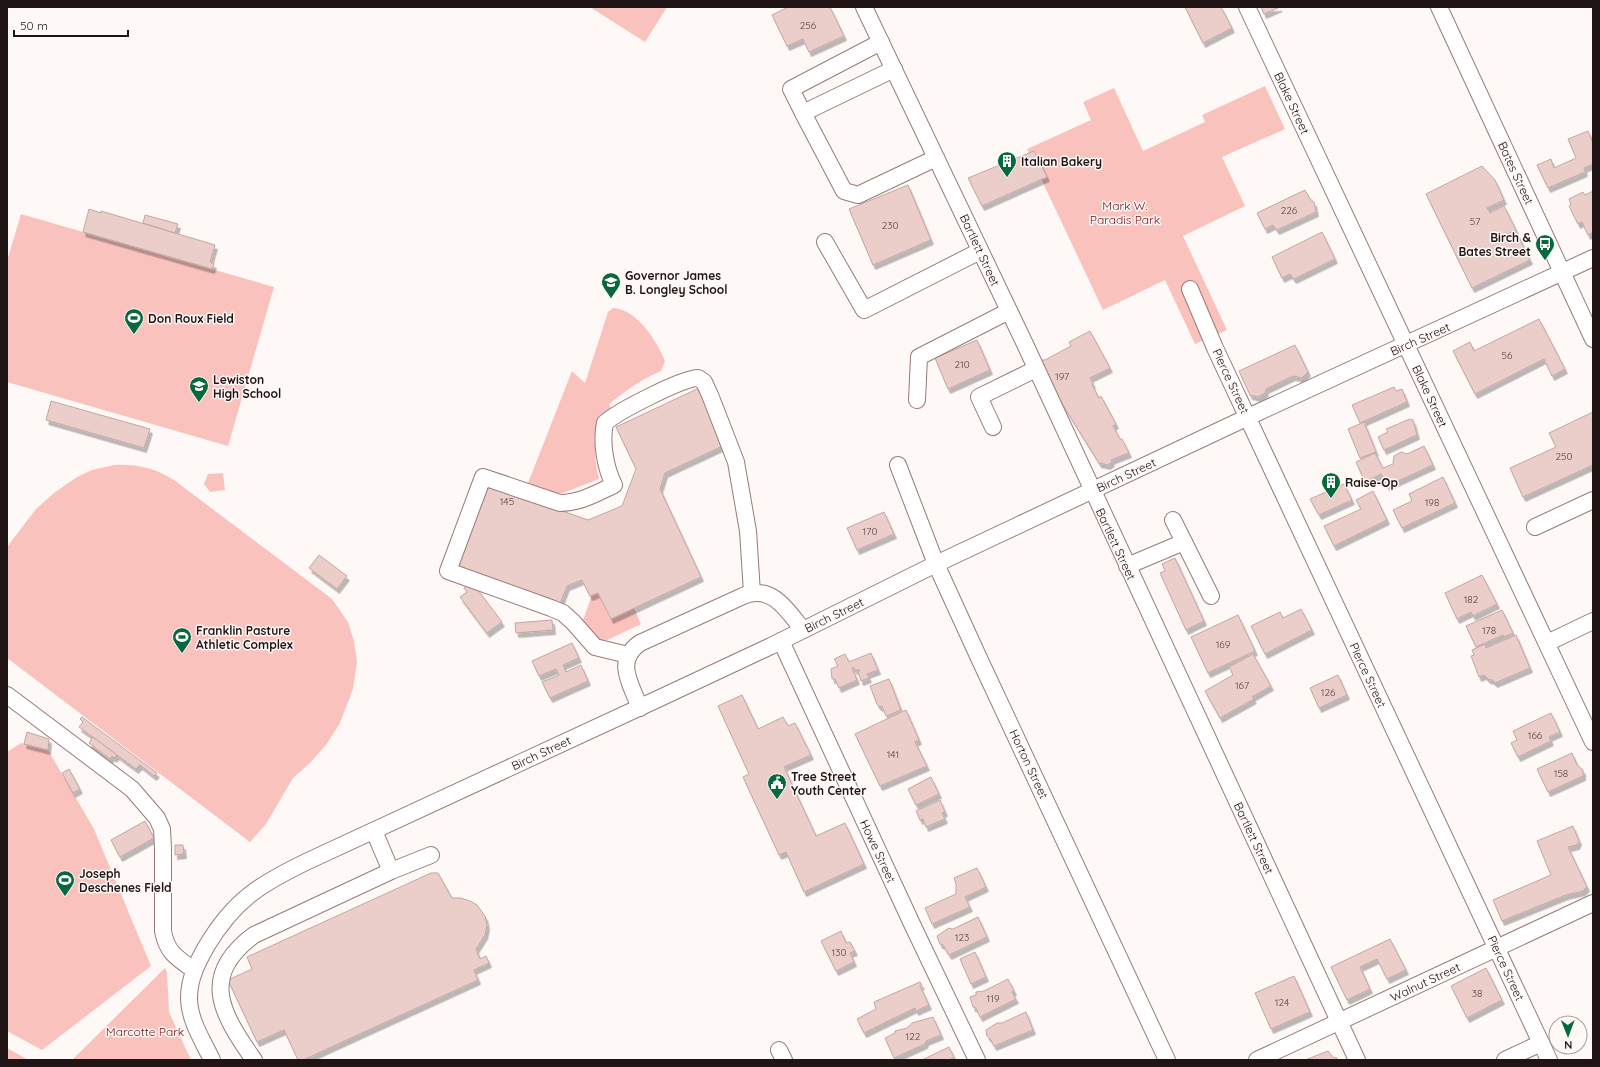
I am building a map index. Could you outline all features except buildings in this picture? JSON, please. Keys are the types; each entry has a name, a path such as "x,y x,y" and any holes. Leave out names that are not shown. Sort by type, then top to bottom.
{"street":[{"name":"Bartlett Street","path":"864,7 1009,311 1357,1060"},
{"name":"Blake Street","path":"1247,7 1593,742"},
{"name":"Bates Street","path":"1439,7 1593,338"},
{"path":"881,42 791,89 844,191 858,195 936,158"},
{"path":"803,113 894,69"},
{"path":"825,242 864,310 980,251"},
{"name":"Birch Street","path":"212,1060 192,1017 189,998 190,980 219,925 240,901 258,888 289,870 640,708 781,641 936,564 1248,417 1406,346 1593,258"},
{"name":"Pierce Street","path":"1190,289 1248,417 1549,1060"},
{"path":"918,400 918,357 1009,311"},
{"path":"993,427 979,397 1036,369"},
{"path":"628,655 595,647 563,613 448,571 483,477 560,503 570,503 580,500 614,485 606,464 604,444 605,423 620,412 686,380 698,378 704,382 710,395 736,462 748,531 752,593"},
{"name":"Horton Street","path":"898,465 936,564 1168,1060"},
{"path":"1535,528 1593,500"},
{"path":"1173,520 1211,596"},
{"path":"1127,566 1184,542"},
{"path":"640,708 626,672 628,655 631,650 640,643 752,593 761,592 776,600 803,630"},
{"path":"1547,643 1593,621"},
{"name":"Howe Street","path":"781,641 977,1060"},
{"path":"7,695 132,789 157,818 162,829 163,931 165,943 171,953 194,970"},
{"path":"374,831 391,871"},
{"path":"254,1060 237,1037 224,1007 220,988 221,974 230,958 241,945 254,935 391,871 431,855"},
{"name":"Walnut Street","path":"1257,1060 1593,903"},
{"path":"1505,1060 1541,1042"}],"green space":[{"path":"590,7 667,7 645,42"},
{"name":"Mark W. Paradis Park","path":"1265,86 1285,129 1222,157 1245,206 1183,236 1227,330 1195,344 1165,280 1103,310 1027,149 1091,120 1083,102 1114,88 1143,151 1205,122 1202,115"},
{"name":"Don Roux Field","path":"21,214 274,287 228,446 7,382 7,261"},
{"path":"613,308 630,314 645,327 657,344 665,361 661,371 621,394 609,404 611,409 601,415 597,431 595,455 599,479 563,493 555,493 528,483 572,371 585,383 608,312"},
{"name":"Franklin Pasture Athletic Complex","path":"114,465 130,465 146,468 160,472 174,480 332,599 348,622 354,641 357,662 353,689 340,723 326,745 310,763 293,778 266,824 250,842 7,658 7,547 36,509 54,493 77,477 92,470"},
{"path":"223,473 225,490 210,492 204,484 208,474"},
{"path":"598,593 610,619 634,608 641,624 601,643 597,641 583,620 592,595"},
{"name":"Joseph Deschenes Field","path":"21,743 48,750 94,829 151,966 42,1050 7,1031 7,752"},
{"name":"Marcotte Park","path":"165,968 167,972 169,1012 191,1060 72,1060"},
{"path":"7,1048 28,1060 7,1060"}],"place":[{"name":"Italian Bakery","path":"1007,178"},
{"name":"Birch & Bates Street","path":"1545,261"},
{"name":"Governor James B. Longley School","path":"611,299"},
{"name":"Don Roux Field","path":"134,335"},
{"name":"Lewiston High School","path":"199,403"},
{"name":"Raise-Op","path":"1331,499"},
{"name":"Franklin Pasture Athletic Complex","path":"182,654"},
{"name":"Tree Street Youth Center","path":"777,800"},
{"name":"Joseph Deschenes Field","path":"65,897"}]}
